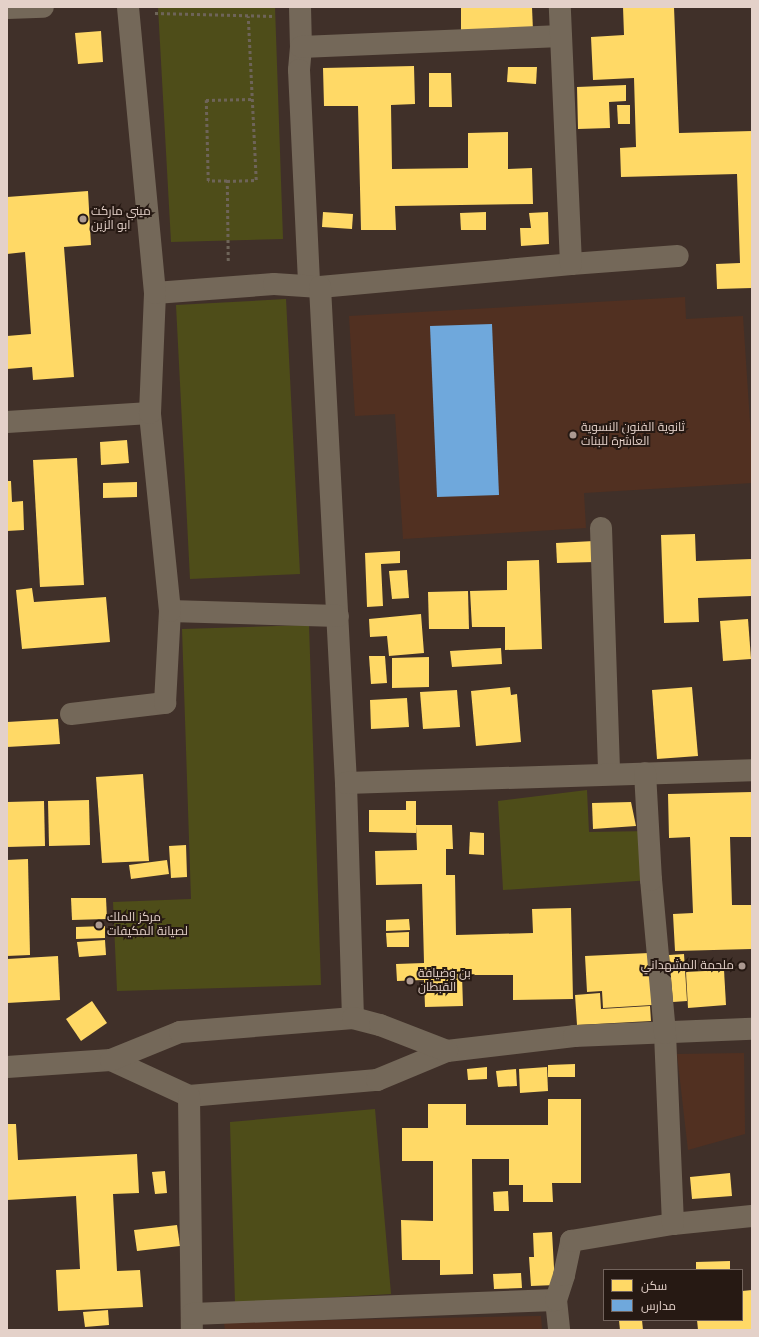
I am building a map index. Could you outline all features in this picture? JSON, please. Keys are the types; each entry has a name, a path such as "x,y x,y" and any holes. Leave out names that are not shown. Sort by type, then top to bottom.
{"street":[{"path":"7,8 43,7"},
{"path":"560,7 571,264"},
{"path":"71,714 165,703 170,611 150,413 155,293 128,10"},
{"path":"300,12 301,47 299,70 338,616 346,782 353,1018"},
{"path":"301,47 561,36"},
{"path":"155,293 274,284 315,286 678,256"},
{"path":"7,422 150,413"},
{"path":"601,528 609,774"},
{"path":"170,611 338,616"},
{"path":"346,782 752,770"},
{"path":"645,773 651,880 665,1033 673,1224"},
{"path":"7,1067 110,1060 180,1032 353,1018 380,1025 447,1051"},
{"path":"110,1060 189,1096 378,1080 447,1051 574,1036 752,1029"},
{"path":"189,1096 192,1322 556,1300"},
{"path":"559,1330 556,1300 564,1275 571,1241 673,1224 752,1216"}],"path":[{"path":"128,10 248,16 300,12"},
{"path":"248,16 256,180 208,181 206,100 252,99"},
{"path":"227,180 229,287"}],"shaded area":[{"path":"158,7 275,7 283,239 171,242"},
{"name":"ثانوية الفنون النسوية العاشرة للبنات","path":"685,297 686,319 743,316 752,453 752,483 584,493 586,528 403,539 395,414 355,416 349,316"},
{"path":"286,299 300,574 190,579 176,305"},
{"path":"309,625 321,985 117,991 113,902 191,899 182,629"},
{"path":"587,790 589,832 649,831 651,880 503,890 498,801"},
{"path":"744,1053 745,1134 688,1150 677,1054"},
{"path":"375,1109 391,1294 235,1303 230,1122"},
{"path":"541,1316 542,1330 225,1330 224,1322"}],"building: سكن":[{"path":"461,7 532,7 533,31 461,33"},
{"path":"623,7 674,7 679,133 752,131 752,288 717,289 716,264 740,263 737,174 621,177 620,148 636,147 634,78 593,80 591,37 624,35"},
{"path":"101,31 103,62 78,64 75,33"},
{"path":"414,66 415,104 391,105 392,169 468,168 468,133 508,132 508,169 532,168 533,204 395,206 396,230 361,230 358,106 324,106 323,68"},
{"path":"508,67 537,67 536,84 507,82"},
{"path":"429,73 451,73 452,107 429,107"},
{"path":"626,85 626,101 609,102 610,128 578,129 577,87"},
{"path":"617,105 630,105 630,124 618,124"},
{"path":"88,191 91,245 64,247 74,377 33,380 32,367 7,369 7,336 31,334 25,252 7,254 7,197"},
{"path":"323,212 353,214 352,229 322,227"},
{"path":"486,212 486,230 461,230 460,213"},
{"path":"548,212 549,244 521,246 520,228 531,228 529,213"},
{"path":"127,440 129,463 101,465 100,442"},
{"path":"77,458 84,585 40,587 33,460"},
{"path":"7,481 11,481 12,502 23,501 24,530 7,531"},
{"path":"137,482 137,497 103,498 103,483"},
{"path":"695,534 696,561 752,559 752,596 698,598 699,622 664,623 661,535"},
{"path":"594,541 595,562 557,563 556,543"},
{"path":"400,551 400,563 381,564 383,606 367,607 365,553"},
{"path":"539,560 542,649 505,650 505,627 472,627 470,591 507,590 507,561"},
{"path":"407,570 409,598 392,599 389,571"},
{"path":"32,588 34,602 106,597 110,642 22,649 16,590"},
{"path":"468,591 469,629 429,629 428,592"},
{"path":"421,614 424,653 389,656 387,636 370,637 369,619"},
{"path":"748,619 751,659 723,661 720,621"},
{"path":"501,648 502,664 452,667 450,651"},
{"path":"369,656 385,656 387,683 371,684"},
{"path":"429,657 429,687 392,688 392,658"},
{"path":"510,687 511,695 517,694 521,742 476,746 471,691"},
{"path":"692,687 698,756 657,759 652,690"},
{"path":"457,690 460,727 423,729 420,692"},
{"path":"407,698 409,727 371,729 370,700"},
{"path":"58,719 60,744 7,747 7,722"},
{"path":"143,774 149,861 102,863 96,777"},
{"path":"752,792 752,837 730,837 732,905 752,905 752,949 675,951 673,914 693,913 690,837 669,838 668,794"},
{"path":"89,800 90,845 49,846 48,801"},
{"path":"44,801 45,846 7,847 7,802"},
{"path":"406,801 416,801 416,833 369,832 369,810 406,810"},
{"path":"631,802 636,826 593,829 592,803"},
{"path":"416,825 452,825 453,849 446,849 446,875 455,875 456,935 533,933 532,909 571,908 573,999 513,1000 513,975 462,975 463,1006 425,1007 424,980 397,981 396,964 424,963 422,884 376,885 375,851 417,850"},
{"path":"470,832 484,833 484,855 469,854"},
{"path":"186,845 187,877 171,878 169,846"},
{"path":"28,859 30,955 7,956 7,860"},
{"path":"167,860 169,874 131,879 129,865"},
{"path":"71,898 106,898 107,919 72,920"},
{"path":"409,919 410,930 386,931 386,920"},
{"path":"105,926 105,938 76,939 76,927"},
{"path":"409,932 409,947 387,947 386,933"},
{"path":"105,940 106,955 79,957 77,942"},
{"path":"649,953 652,1005 603,1008 602,991 587,992 585,956"},
{"path":"684,954 687,1001 673,1002 669,955"},
{"path":"58,956 60,1000 7,1003 7,959"},
{"path":"724,970 726,1005 688,1008 686,972"},
{"path":"600,993 601,1009 650,1006 651,1021 577,1025 575,995"},
{"path":"92,1001 107,1023 81,1041 66,1019"},
{"path":"575,1064 575,1077 548,1077 548,1065"},
{"path":"487,1067 487,1079 468,1080 467,1069"},
{"path":"547,1067 548,1091 520,1093 519,1069"},
{"path":"516,1069 517,1086 498,1087 496,1071"},
{"path":"548,1099 581,1099 581,1183 552,1183 553,1202 523,1202 523,1185 509,1185 509,1159 472,1159 473,1274 440,1275 440,1260 402,1260 401,1220 433,1221 433,1161 402,1161 402,1128 428,1128 428,1104 466,1104 466,1125 548,1125"},
{"path":"7,1124 16,1124 18,1160 137,1154 139,1193 113,1194 117,1271 140,1270 143,1307 58,1311 56,1270 80,1269 76,1196 7,1200"},
{"path":"165,1171 167,1193 155,1194 152,1172"},
{"path":"730,1173 732,1196 692,1199 690,1177"},
{"path":"508,1191 509,1211 494,1211 493,1192"},
{"path":"177,1225 180,1246 137,1251 134,1230"},
{"path":"552,1232 555,1285 531,1286 529,1257 534,1257 533,1233"},
{"path":"730,1261 730,1269 696,1269 696,1262"},
{"path":"521,1273 522,1288 494,1289 493,1274"},
{"path":"752,1290 752,1330 698,1330 697,1321 743,1321 743,1291"},
{"path":"108,1310 109,1325 85,1327 83,1312"},
{"path":"619,1321 642,1321 643,1330 620,1330"}],"building: مدارس":[{"path":"492,324 499,495 437,497 430,326"}],"place":[{"name":"ميني ماركت ابو الزين","path":"83,219"},
{"name":"ثانوية الفنون النسوية العاشرة للبنات","path":"573,435"},
{"name":"مركز الملك لصيانة المكيفات","path":"99,925"},
{"name":"ملحمة المشهداني","path":"742,966"},
{"name":"بن وضيافة القبطان","path":"410,981"}]}
